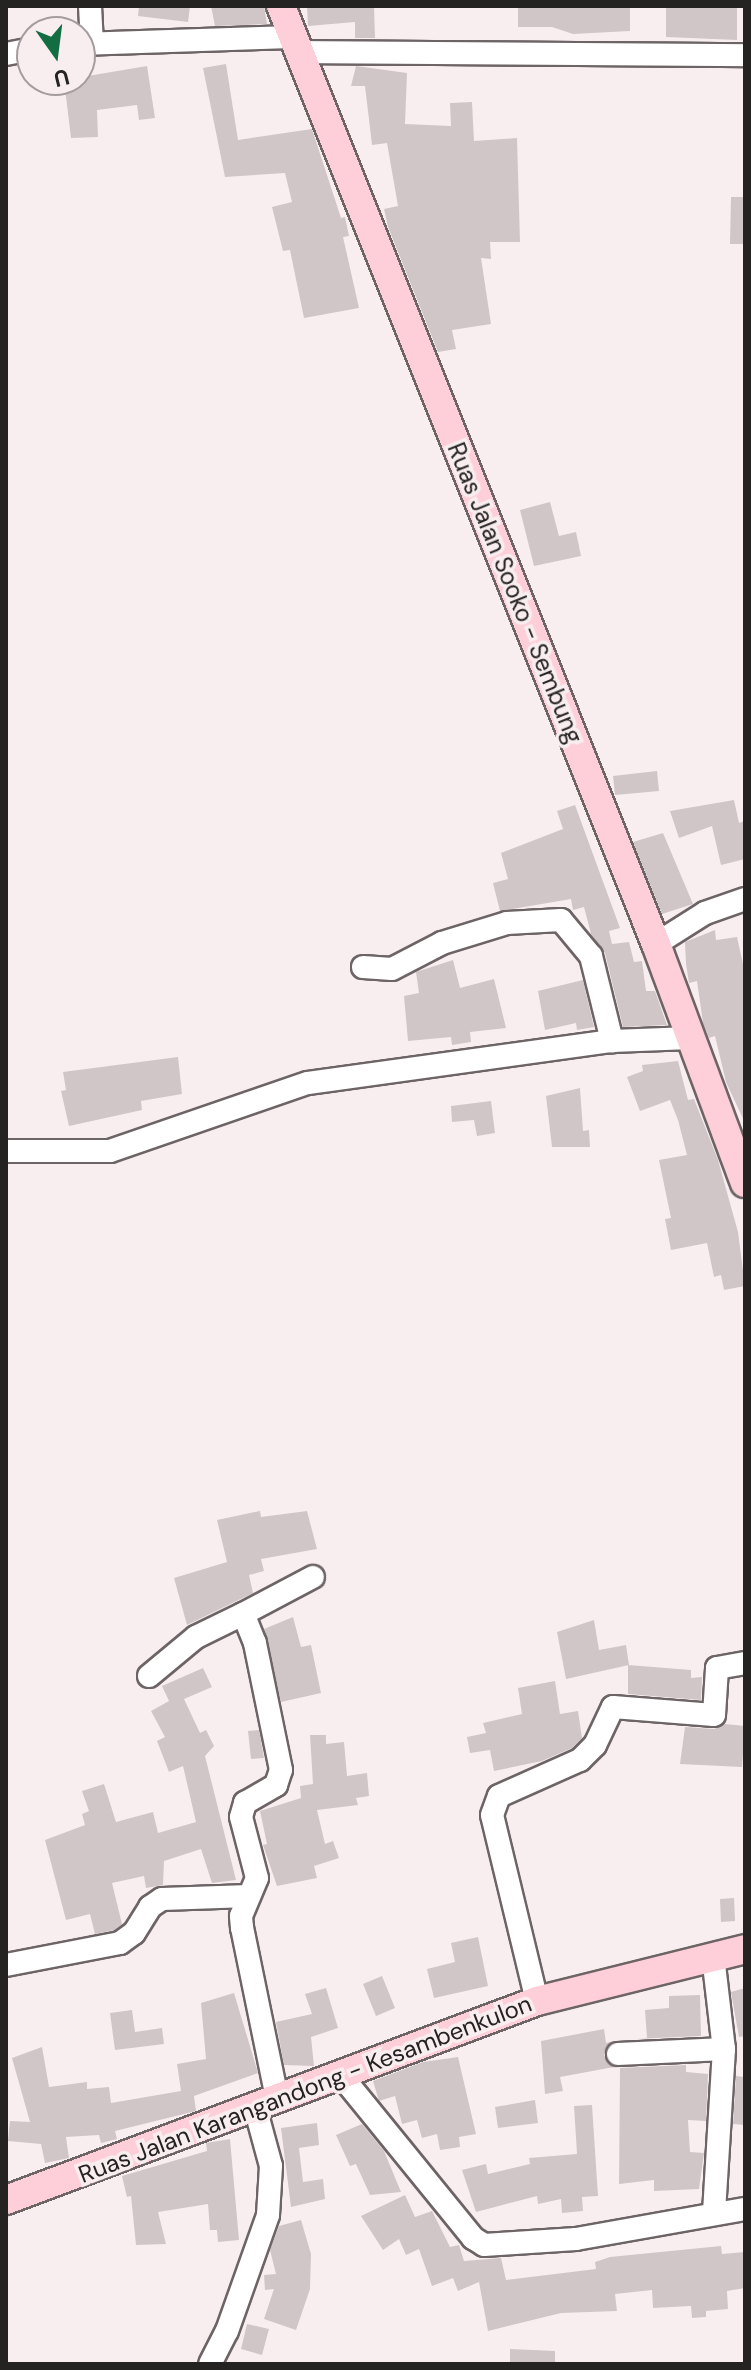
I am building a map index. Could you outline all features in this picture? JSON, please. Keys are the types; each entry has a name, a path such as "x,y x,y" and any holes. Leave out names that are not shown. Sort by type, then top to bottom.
{"main road":[{"name":"Ruas Jalan Sooko - Sembung","path":"281,6 656,944 745,1183"},
{"name":"Ruas Jalan Karangandong - Kesambenkulon","path":"6,2200 537,2001 745,1949"}],"street":[{"path":"96,43 745,55"},
{"path":"656,944 705,913 745,899"},
{"path":"363,967 392,969 442,943 507,923 561,920 591,956 612,1041"},
{"path":"6,1151 110,1151 308,1083 612,1041 691,1038"},
{"path":"149,1676 196,1637 313,1577"},
{"path":"210,2364 227,2331 268,2215 271,2166 266,2102 242,1928 257,1871 242,1809 248,1799 276,1785 281,1770 255,1643 243,1614"},
{"path":"537,2001 492,1815 499,1796 580,1760 595,1745 613,1707 714,1715 717,1668 745,1663"},
{"path":"6,1965 120,1943 134,1933 150,1907 162,1899 249,1896"},
{"path":"713,1956 731,2037 714,2214"},
{"path":"618,2054 731,2037"},
{"path":"339,2073 473,2238 484,2245 576,2239 745,2209"}],"building":[{"path":"139,6 190,6 188,22 138,16"},
{"path":"211,6 264,6 267,24 215,26"},
{"path":"307,6 374,6 375,38 355,38 355,22 308,26"},
{"path":"518,6 630,6 630,31 573,34 552,27 518,27"},
{"path":"666,6 737,6 737,40 666,37"},
{"path":"226,64 238,140 312,129 341,218 345,217 349,236 343,237 359,308 304,318 290,250 283,251 272,207 292,202 285,173 225,177 203,68"},
{"path":"147,66 155,118 139,120 137,105 97,110 98,137 71,138 66,96 96,96 96,75"},
{"path":"356,66 407,73 405,124 451,126 450,103 472,102 474,141 517,138 520,242 490,242 491,259 481,258 491,324 452,330 456,349 438,352 388,227 384,209 398,206 387,143 372,145 365,86 351,86"},
{"path":"731,197 745,197 745,244 730,244"},
{"path":"550,502 559,536 576,532 581,556 534,566 520,510"},
{"path":"657,771 659,791 615,795 613,776"},
{"path":"734,800 739,823 745,821 745,859 721,865 712,826 679,838 670,811"},
{"path":"575,805 620,928 609,931 612,944 629,942 634,962 642,961 646,991 655,991 667,1025 623,1027 605,953 591,934 584,907 573,910 571,899 500,911 493,883 508,879 501,853 563,829 557,811"},
{"path":"663,833 693,904 662,914 633,842"},
{"path":"715,930 716,940 737,937 745,973 745,1123 726,1082 715,1036 709,1038 703,1023 697,981 689,983 686,964 685,942"},
{"path":"453,960 460,988 494,979 506,1028 470,1032 471,1042 452,1045 451,1037 408,1041 404,996 419,993 416,972"},
{"path":"583,980 594,1027 577,1030 576,1023 545,1030 538,991"},
{"path":"178,1057 182,1094 141,1101 142,1110 69,1126 61,1091 66,1090 63,1072"},
{"path":"678,1061 688,1100 694,1099 718,1160 738,1232 745,1286 724,1290 721,1275 714,1277 707,1243 671,1250 665,1219 671,1218 659,1160 687,1155 670,1100 640,1111 627,1077 643,1071 642,1065"},
{"path":"580,1088 583,1131 589,1130 590,1147 552,1147 546,1096"},
{"path":"491,1101 495,1133 477,1136 474,1120 452,1122 451,1106"},
{"path":"260,1511 261,1517 307,1511 317,1549 261,1559 264,1571 249,1575 253,1593 187,1625 174,1578 227,1562 217,1520"},
{"path":"293,1617 301,1647 311,1645 321,1693 281,1702 264,1629"},
{"path":"594,1620 599,1650 626,1645 629,1665 566,1679 557,1632"},
{"path":"628,1665 691,1670 691,1678 702,1677 701,1700 628,1694"},
{"path":"203,1668 212,1687 184,1699 200,1733 206,1730 214,1746 205,1756 236,1880 212,1883 201,1849 164,1861 163,1885 146,1888 144,1876 112,1883 122,1924 114,1930 95,1934 90,1914 66,1920 45,1840 85,1825 82,1814 89,1811 82,1791 104,1784 116,1822 153,1812 158,1833 196,1822 183,1766 169,1772 157,1741 165,1737 151,1711 169,1701 162,1686"},
{"path":"555,1681 560,1714 578,1711 582,1738 572,1748 542,1761 494,1771 490,1750 470,1753 467,1737 486,1733 483,1723 522,1714 518,1688"},
{"path":"725,1724 745,1726 742,1767 680,1764 685,1727 714,1729"},
{"path":"259,1730 264,1758 251,1759 248,1731"},
{"path":"310,1735 326,1735 326,1744 344,1742 347,1776 367,1773 369,1796 356,1798 358,1805 317,1810 325,1844 333,1841 339,1858 314,1866 317,1878 277,1886 263,1845 267,1844 260,1811 301,1798 300,1786 313,1784"},
{"path":"734,1898 735,1921 721,1922 720,1899"},
{"path":"478,1937 488,1986 434,1998 427,1969 455,1962 451,1943"},
{"path":"382,1976 395,2008 376,2016 363,1984"},
{"path":"326,1988 338,2028 311,2037 314,2066 284,2065 276,2022 312,2014 305,1994"},
{"path":"745,1988 745,2036 739,2037 731,1992"},
{"path":"234,1993 258,2073 194,2096 196,2111 115,2131 117,2139 101,2143 99,2135 66,2137 69,2158 45,2163 41,2144 8,2141 10,2121 30,2122 12,2058 42,2047 49,2087 87,2082 87,2089 109,2087 111,2103 181,2091 177,2064 206,2059 201,2003"},
{"path":"700,1995 701,2036 635,2039 647,2038 645,2010 669,2008 669,1996"},
{"path":"132,2010 135,2032 162,2028 164,2044 115,2050 110,2013"},
{"path":"604,2029 606,2043 611,2042 604,2055 614,2067 560,2077 563,2091 545,2094 541,2041"},
{"path":"458,2057 476,2134 459,2137 460,2147 440,2150 437,2134 422,2138 417,2120 402,2124 395,2096 379,2101 373,2081 423,2062"},
{"path":"686,2065 686,2072 708,2074 706,2121 688,2120 690,2152 704,2153 699,2189 654,2191 654,2180 619,2184 620,2068"},
{"path":"736,2076 745,2077 745,2125 733,2124"},
{"path":"535,2100 538,2123 498,2128 495,2107"},
{"path":"592,2105 598,2196 582,2197 583,2211 562,2213 561,2199 538,2204 537,2196 476,2212 462,2170 486,2164 488,2174 530,2164 529,2158 577,2154 574,2106"},
{"path":"317,2123 319,2145 299,2148 303,2182 323,2179 325,2199 291,2207 281,2128"},
{"path":"362,2124 384,2151 401,2192 370,2195 356,2164 350,2166 336,2135"},
{"path":"230,2139 239,2240 218,2242 217,2230 210,2230 208,2204 158,2212 166,2244 136,2245 131,2196 127,2197 122,2176 207,2151 206,2143"},
{"path":"405,2195 415,2217 432,2211 450,2247 459,2245 464,2261 501,2258 506,2280 596,2269 595,2262 610,2257 721,2246 722,2254 745,2252 745,2288 727,2291 728,2309 706,2311 706,2317 692,2318 691,2306 653,2308 652,2290 615,2294 617,2311 561,2313 488,2331 479,2282 458,2291 453,2278 432,2286 419,2249 406,2255 399,2239 383,2250 361,2216"},
{"path":"301,2220 311,2254 310,2289 296,2330 264,2319 274,2289 265,2290 264,2275 276,2274 270,2250 279,2226"},
{"path":"247,2324 269,2329 262,2355 241,2349"},
{"path":"510,2349 555,2351 555,2364 510,2364"}]}
